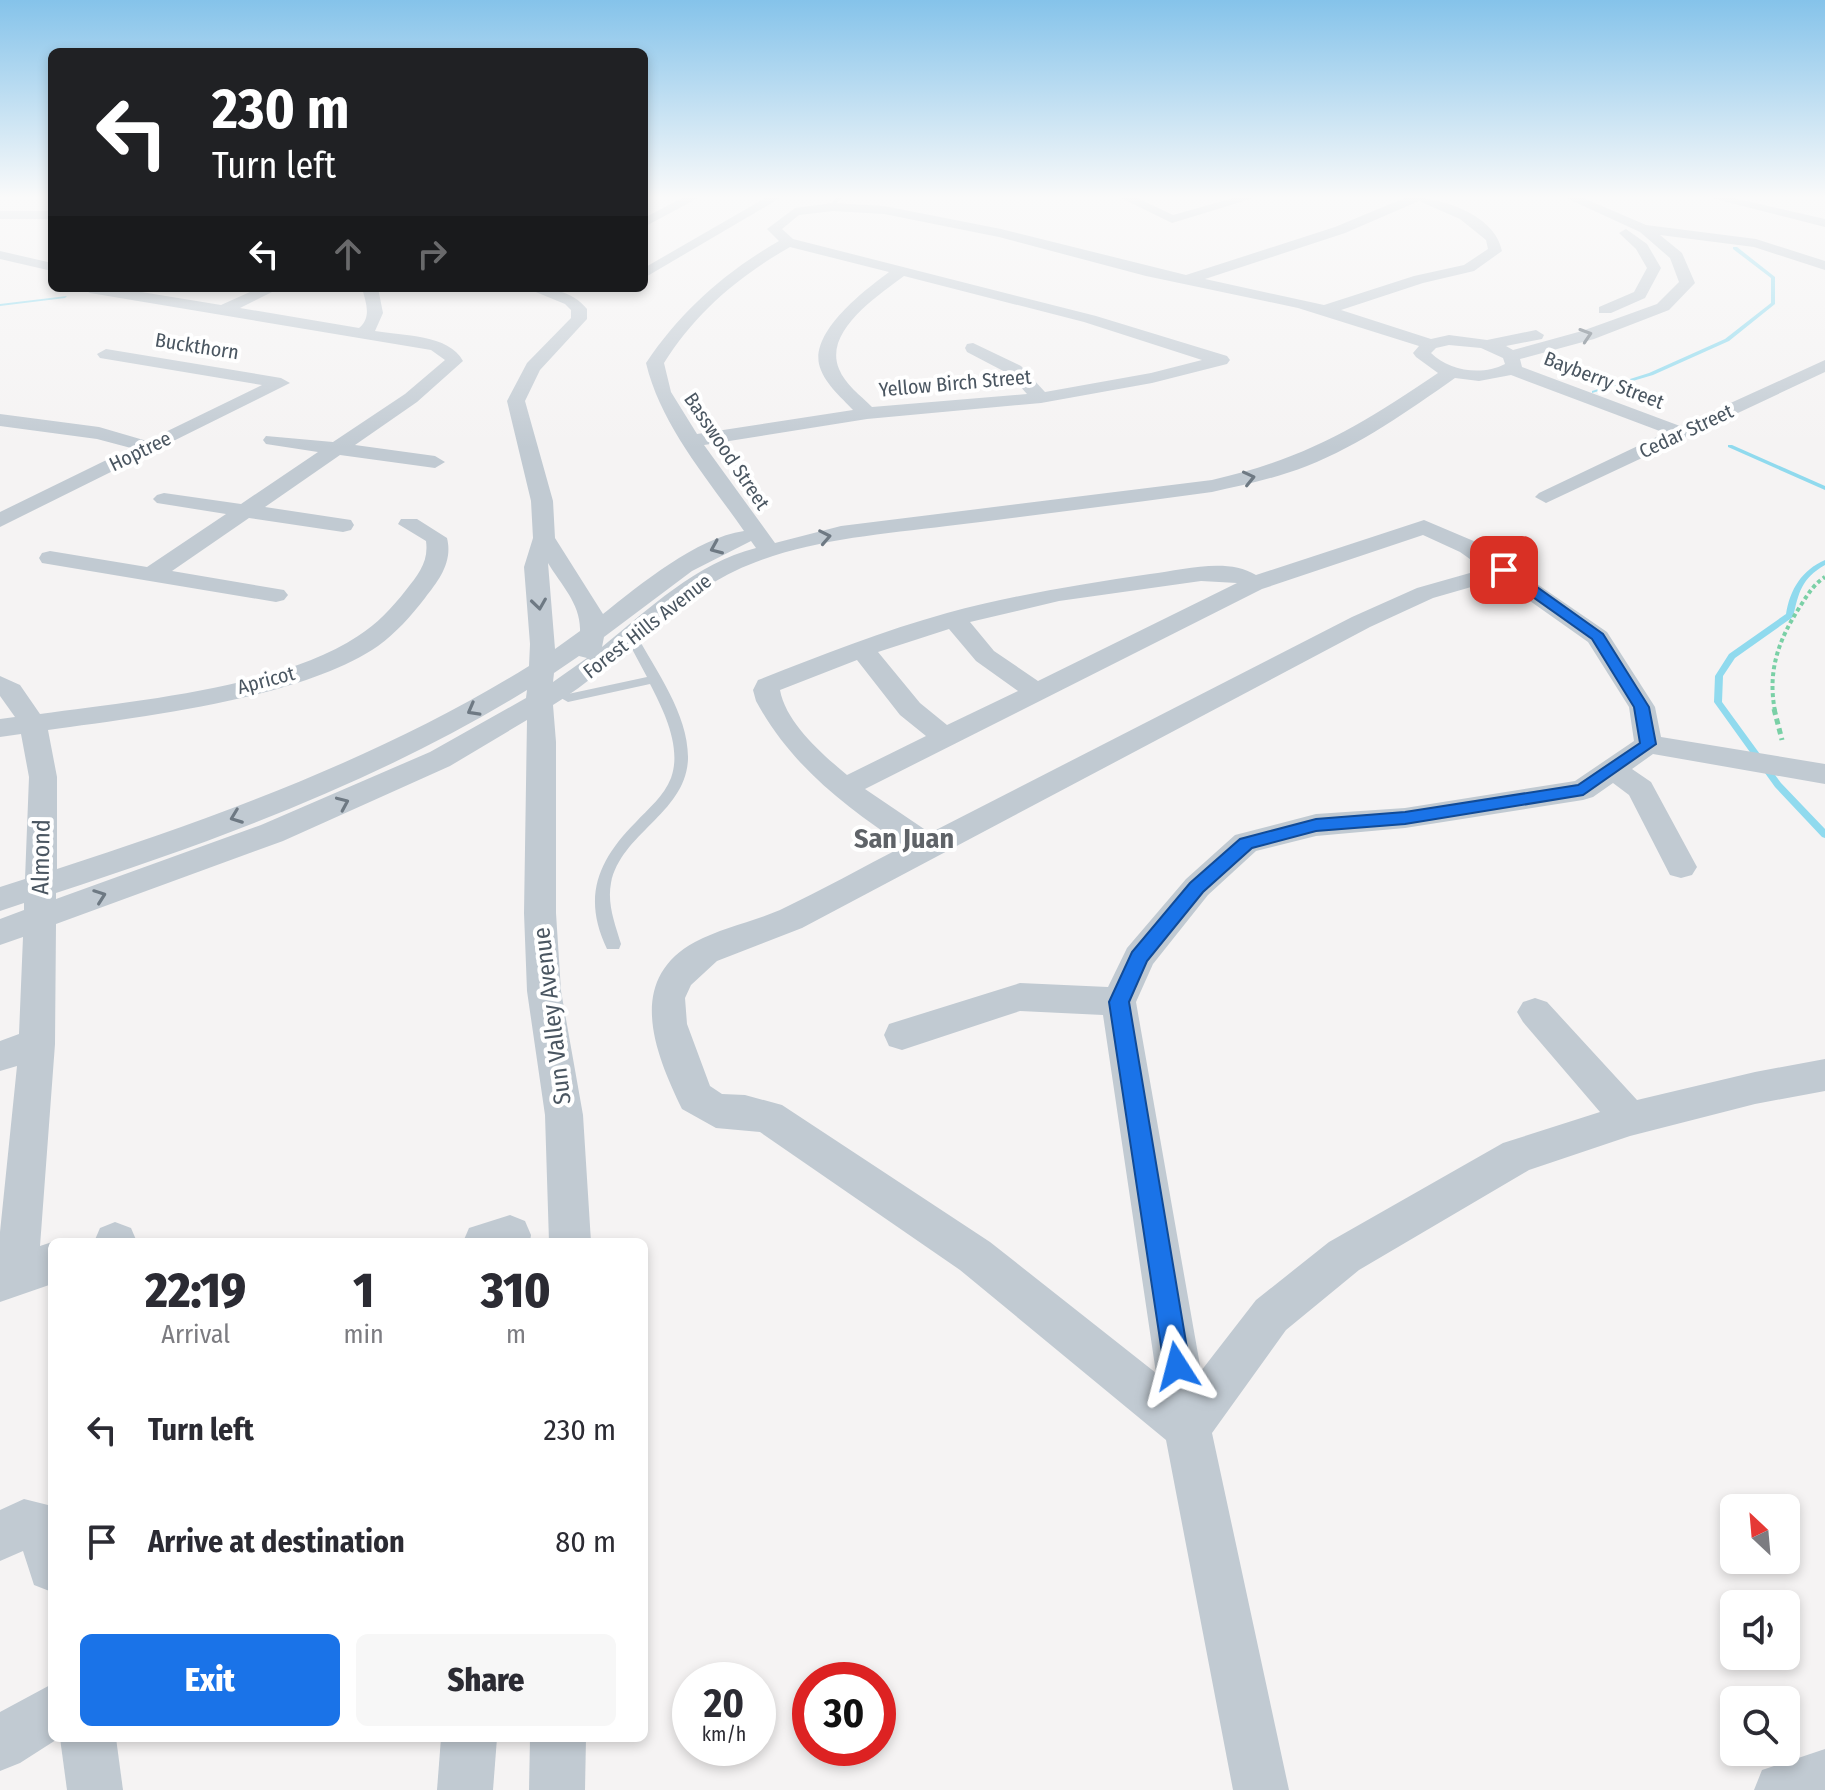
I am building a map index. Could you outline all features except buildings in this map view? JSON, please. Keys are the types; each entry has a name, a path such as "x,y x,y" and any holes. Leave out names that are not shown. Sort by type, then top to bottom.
{"street":[{"name":"Basswood Street","path":"731,281 669,337 655,363 662,392 691,441 770,550"},
{"path":"867,413 838,383 827,364 827,350 838,328 872,292 888,281"},
{"name":"Yellow Birch Street","path":"691,441 867,413 1041,398 1152,378 1221,360 1104,322 943,281"},
{"path":"1193,281 1326,310 1439,359 1493,374 1511,363 1663,307 1686,281"},
{"path":"1326,310 1414,281"},
{"path":"1439,359 1461,340 1487,345 1536,335 1580,321 1640,295 1648,281"},
{"path":"113,292 435,346 450,353 454,361 411,398 151,575"},
{"path":"222,311 263,292"},
{"path":"363,333 376,321 371,292"},
{"name":"Sun Valley Avenue","path":"545,292 571,301 579,309 579,319 536,365 518,389 516,401 537,473 544,538 535,567 543,644 541,671 562,693"},
{"name":"Bayberry Street","path":"1487,345 1511,363 1681,433"},
{"path":"973,348 1015,370 1041,398"},
{"name":"Buckthorn","path":"106,354 281,383"},
{"name":"Forest Hills Avenue","path":"0,932 40,902 423,737 541,671 674,570 720,546 784,526 993,495 1190,474 1238,463 1282,449 1351,416 1439,359"},
{"name":"Forest Hills Avenue","path":"0,899 40,902 329,809 440,759 562,693 630,634 706,578 770,550 841,533 1212,486 1263,474 1312,457 1378,423 1439,359"},
{"name":"Cedar Street","path":"1546,497 1825,365"},
{"name":"Hoptree","path":"0,520 281,383"},
{"path":"0,420 99,433 148,447"},
{"path":"273,440 435,462"},
{"path":"164,499 343,525"},
{"name":"Apricot","path":"0,728 188,698 282,678 350,652 380,633 408,604 435,565 436,538 409,524"},
{"path":"842,789 1254,584 1424,527 1468,547 1598,637 1642,707 1648,744"},
{"name":"Sun Valley Avenue","path":"544,538 587,602 595,632 562,693 542,742 540,898 544,991 564,1115 570,1238"},
{"path":"50,558 276,595"},
{"path":"1187,1427 975,1256 782,1125 769,1117 716,1111 695,1097 669,1024 668,998 677,977 705,952 790,919 1361,622 1425,593 1504,570"},
{"path":"927,846 842,789 793,740 766,691 767,686 862,649 954,619 1059,594 1201,574 1238,574 1254,584"},
{"path":"954,619 985,656 1035,691"},
{"path":"862,649 910,709 944,737"},
{"name":"Almond","path":"0,684 11,691 33,723 43,777 37,1044 23,1273"},
{"path":"1261,1790 1187,1427 1119,1002 1139,957 1197,887 1246,843 1316,825 1405,818 1583,790 1648,744 1825,774"},
{"path":"1613,769 1641,789 1681,867"},
{"path":"902,1035 1020,997 1119,1002"},
{"path":"1535,1012 1630,1119"},
{"path":"0,1056 37,1044"},
{"path":"1187,1427 1271,1315 1344,1256 1517,1156 1630,1119 1755,1088 1825,1075"},
{"path":"0,1743 48,1713"},
{"path":"89,1742 95,1790"},
{"path":"465,1790 469,1742"},
{"path":"557,1790 558,1742"},
{"path":"1782,1790 1825,1777"}],"lane":[{"path":"613,944 603,908 604,886 618,848 672,794 681,762 678,729 630,634"},
{"path":"562,693 652,680"}],"path":[{"path":"1785,766 1772,707 1771,665 1782,631 1813,584 1825,577"}],"waterway":[{"path":"1594,392 1651,374 1727,340 1773,303 1773,281"},
{"path":"0,305 65,297"},
{"path":"1730,446 1825,488"},
{"path":"1825,562 1810,572 1800,584 1790,615 1732,656 1719,676 1718,702 1778,785 1825,835"}],"district":[{"name":"San Juan","path":"904,838"}],"route":[{"path":"1177,1366 1119,1002 1139,957 1197,887 1246,843 1316,825 1405,818 1583,790 1648,744 1642,707 1598,637 1504,570"}]}
